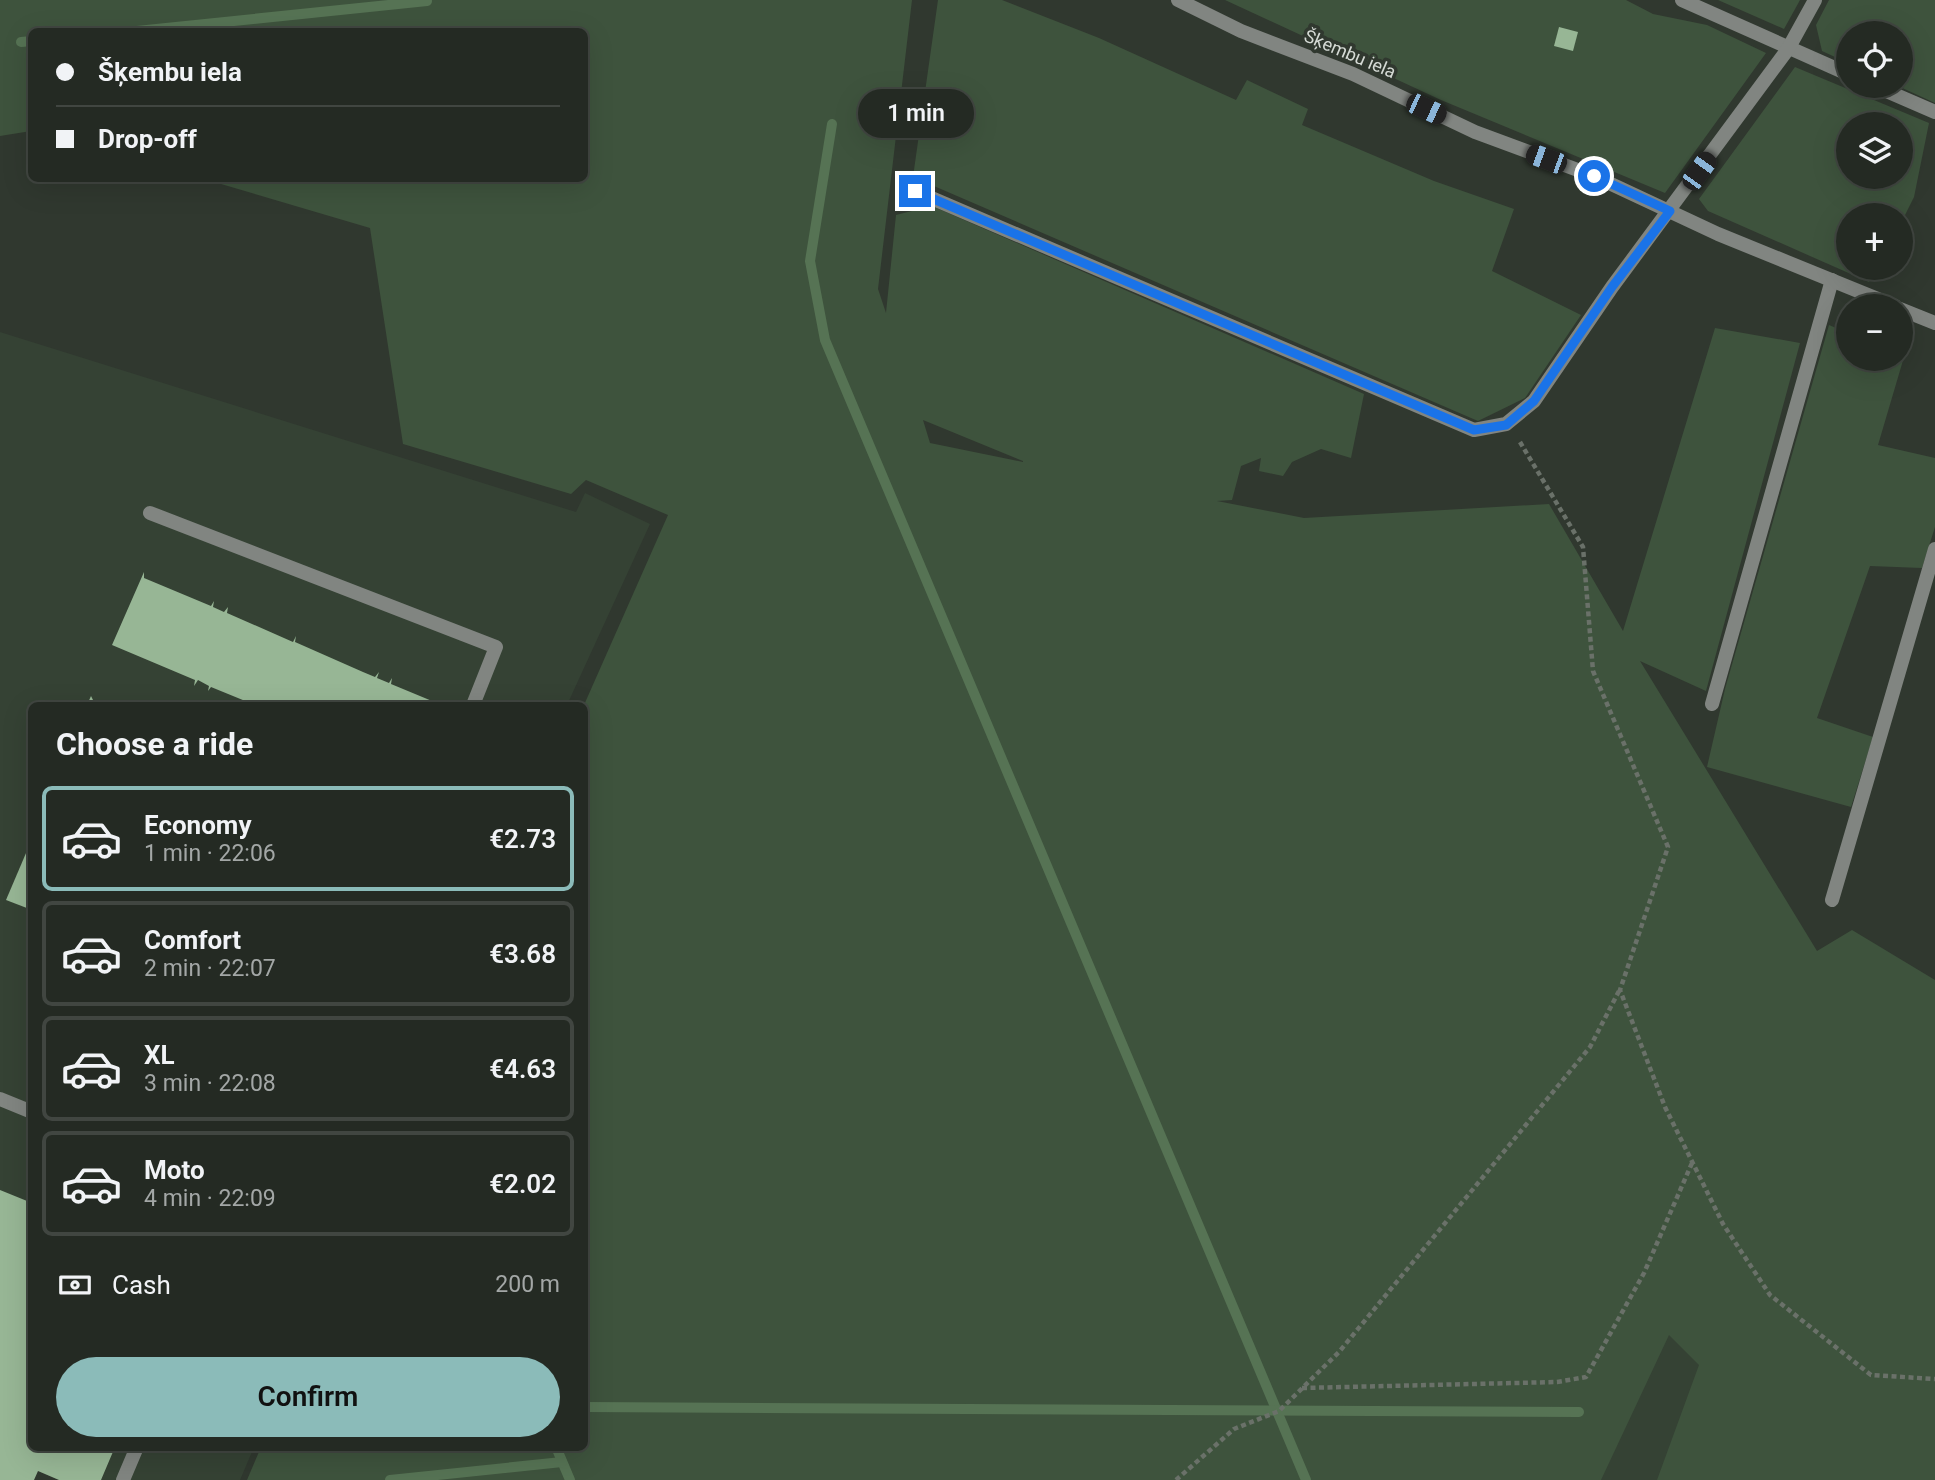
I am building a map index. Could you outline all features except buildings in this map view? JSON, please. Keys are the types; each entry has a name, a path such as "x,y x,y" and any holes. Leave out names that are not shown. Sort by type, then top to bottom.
{"street":[{"name":"Šķembu iela","path":"1178,0 1241,31 1353,74 1475,132 1594,176 1717,234 1866,294"},
{"path":"1682,0 1836,69"},
{"path":"915,191 1474,430 1508,423 1534,401 1612,287 1788,49 1815,0"},
{"path":"1904,98 1935,111"},
{"path":"1712,704 1832,280"},
{"path":"1913,314 1935,323"},
{"path":"150,513 496,647 474,702"},
{"path":"1832,900 1935,549"},
{"path":"0,1099 28,1110"},
{"path":"123,1480 135,1451"}],"path":[{"path":"1177,1480 1234,1429 1279,1411 1339,1352 1590,1047 1619,990 1668,847 1593,671 1583,547 1508,423"},
{"path":"1619,990 1665,1107 1723,1224 1770,1295 1871,1375 1935,1379"},
{"path":"1301,1388 1557,1382 1586,1377 1644,1273 1693,1163"}],"shaded area":[{"path":"0,0 912,0 878,289 886,313 896,215 932,206 1364,394 1351,458 1321,449 1292,462 1283,476 1259,471 1261,458 1241,466 1232,500 1217,501 1304,518 1549,504 1623,631 1715,328 1800,343 1706,691 1640,661 1817,951 1852,930 1935,980 1935,1480 1657,1480 1699,1365 1669,1335 1601,1480 247,1480 259,1451 588,1451 588,702 585,702 668,515 586,480 571,494 403,444 370,228 214,182 588,182 588,28 28,28 28,131 0,136","holes":["923,420 1023,461 930,443"]},
{"path":"938,0 1002,0 1099,38 1236,100 1247,80 1308,109 1302,125 1434,181 1514,209 1492,271 1581,315 1525,398 1478,421 913,177"},
{"path":"1225,0 1626,0 1653,14 1707,25 1766,53 1665,193 1441,100"},
{"path":"1718,0 1800,0 1784,29"},
{"path":"1829,0 1935,0 1935,103 1913,93 1913,21 1836,21 1836,57 1822,51 1816,25"},
{"path":"1795,67 1836,84 1836,98 1869,98 1903,112 1836,112 1836,189 1913,189 1913,116 1929,123 1911,203 1836,203 1836,267 1708,211 1699,199"},
{"path":"1829,325 1836,328 1836,371 1900,371 1878,445 1935,458 1935,527 1922,568 1870,566 1817,718 1873,737 1851,807 1707,767 1725,689"},
{"path":"0,332 576,512 585,493 650,524 568,702 28,702 28,1451 252,1451 240,1480 59,1480 38,1471 0,1480"},
{"path":"1648,1294 1935,1480 1561,1480"}],"waterway":[{"path":"166,28 427,1"},
{"path":"21,42 28,41"},
{"path":"832,124 810,261 825,340 1306,1480"},
{"path":"588,1407 1579,1412"},
{"path":"558,1451 570,1480"},
{"path":"390,1480 562,1462"}],"route":[{"path":"915,191 1474,430 1506,425 1534,401 1612,287 1670,211 1594,176"}]}
